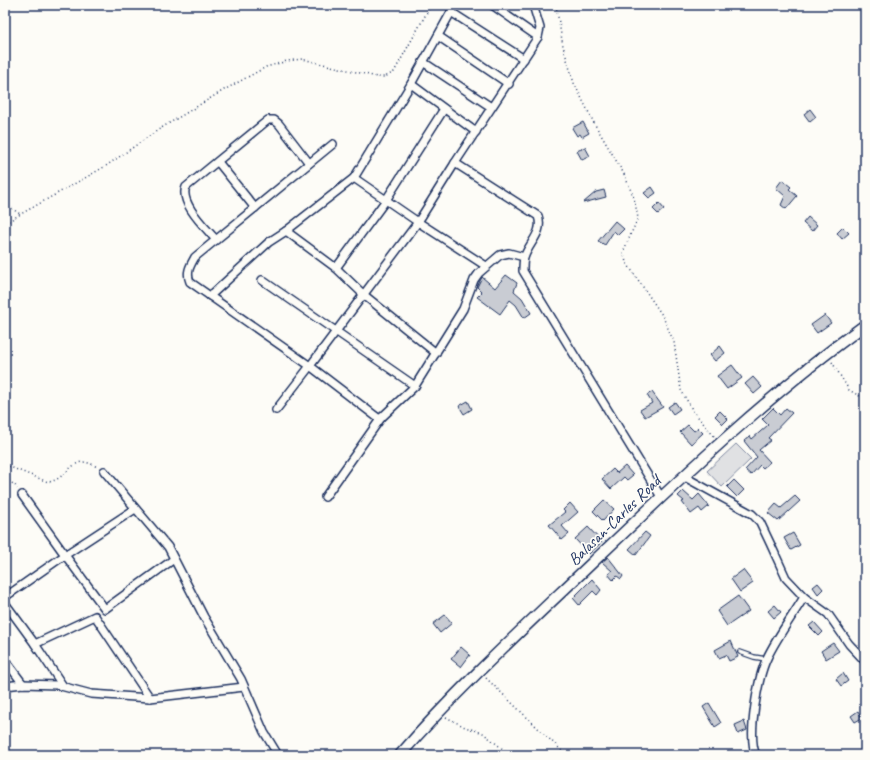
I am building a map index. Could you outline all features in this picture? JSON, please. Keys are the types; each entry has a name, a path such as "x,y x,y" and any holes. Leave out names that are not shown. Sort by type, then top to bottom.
{"main road":[{"name":"Balasan-Carles Road","path":"400,755 437,712 683,476 826,354 865,325"}],"street":[{"path":"210,296 269,242 286,231 354,178 411,84 455,5"},
{"path":"492,5 538,37"},
{"path":"276,410 418,222 491,108 509,84 538,37 540,28 533,5"},
{"path":"451,12 524,59"},
{"path":"438,36 509,84"},
{"path":"423,62 491,108"},
{"path":"411,84 476,132"},
{"path":"336,268 386,200 444,109"},
{"path":"216,240 193,214 185,198 184,192 186,187 268,120 274,120 279,124 309,163"},
{"path":"333,144 195,258 189,267 188,276 190,282 310,366 378,418 381,418"},
{"path":"218,162 255,208"},
{"path":"455,163 538,216 540,222 539,230 524,257 523,271 661,497"},
{"path":"354,178 486,266"},
{"path":"286,231 336,268 364,294 436,353"},
{"path":"325,497 381,418 415,386 463,309 474,280 486,266 500,255 509,253 524,257"},
{"path":"262,280 415,386"},
{"path":"104,471 168,547 204,617 244,687 264,732 278,755"},
{"path":"683,476 752,514 760,522 786,578 804,597 828,614 849,644 865,661"},
{"path":"22,495 105,609"},
{"path":"5,597 135,509"},
{"path":"35,644 95,616 174,559"},
{"path":"756,755 754,750 753,724 756,696 766,659 804,597"},
{"path":"5,602 63,686"},
{"path":"95,616 150,698"},
{"path":"5,660 22,684"},
{"path":"5,686 22,684 63,686 91,694 150,698 244,687"}],"lane":[{"path":"740,652 766,659"}],"path":[{"path":"5,223 106,166 158,130 224,90 266,67 302,60 377,77 385,77 394,72 432,5"},
{"path":"556,5 563,46 574,83 594,123 624,174 634,198 638,218 623,252 626,262 665,322 674,342 681,390 693,411 720,443"},
{"path":"5,204 20,214"},
{"path":"826,354 849,390 865,399"},
{"path":"5,465 48,482 54,481 79,462 89,462 104,471"},
{"path":"5,479 15,485 22,495"},
{"path":"479,671 566,755"},
{"path":"437,712 465,727 483,733 513,755"},
{"path":"427,755 428,753 431,755"}],"shaded area":[{"path":"736,444 751,459 722,487 707,471"}],"building":[{"path":"810,109 816,117 810,122 804,114"},
{"path":"583,122 589,133 582,137 580,134 577,136 572,128"},
{"path":"585,147 590,156 582,160 577,151"},
{"path":"782,180 791,187 789,189 797,196 786,209 781,205 785,196 776,188"},
{"path":"652,187 656,193 649,198 644,193"},
{"path":"604,190 606,197 583,203 596,192"},
{"path":"659,203 664,209 658,214 653,209"},
{"path":"808,217 817,225 812,231 803,223"},
{"path":"615,221 624,229 618,235 614,231 605,245 598,241"},
{"path":"843,227 849,233 842,239 837,233"},
{"path":"506,275 517,283 514,291 522,298 531,313 524,318 516,305 510,300 500,314 477,297 482,292 477,287 482,277 495,288"},
{"path":"825,315 831,323 817,333 811,325"},
{"path":"720,346 725,353 715,361 710,355"},
{"path":"732,365 742,378 727,389 717,376"},
{"path":"753,377 762,387 754,394 745,384"},
{"path":"652,392 663,407 645,417 640,410 652,403 647,395"},
{"path":"468,401 472,409 464,414 459,406"},
{"path":"675,402 680,409 673,414 668,407"},
{"path":"773,408 780,415 786,408 792,413 768,438 771,440 759,450 770,462 763,468 760,465 751,475 745,470 757,457 744,441 750,436 752,439 768,425 762,419"},
{"path":"720,411 728,419 723,424 715,416"},
{"path":"688,425 694,431 698,428 703,433 691,444 680,432"},
{"path":"625,466 633,475 627,480 624,477 611,489 602,479 613,469 617,473"},
{"path":"734,480 744,490 737,497 727,487"},
{"path":"683,491 693,500 699,494 709,506 702,512 699,508 691,514 682,502 684,501 678,496"},
{"path":"795,496 800,501 778,521 768,513 776,504 781,508"},
{"path":"604,500 614,509 603,521 593,511"},
{"path":"570,503 578,512 562,526 569,534 562,540 549,525 565,512 563,510"},
{"path":"588,527 602,542 589,554 575,539"},
{"path":"645,532 650,536 636,555 629,549"},
{"path":"793,533 800,545 791,550 784,538"},
{"path":"608,557 623,576 621,579 617,576 613,580 608,574 612,571 602,562"},
{"path":"743,570 753,583 740,592 731,579"},
{"path":"592,579 601,590 597,595 593,591 579,605 573,598"},
{"path":"818,583 823,589 818,594 813,587"},
{"path":"738,596 749,611 727,626 717,611"},
{"path":"775,605 781,612 774,618 768,611"},
{"path":"445,615 452,623 440,633 433,624"},
{"path":"814,622 823,632 819,636 809,626"},
{"path":"731,641 738,657 729,661 726,655 719,658 715,650"},
{"path":"833,643 839,651 826,659 821,651"},
{"path":"461,647 470,655 461,667 451,659"},
{"path":"843,673 848,681 841,686 836,679"},
{"path":"709,703 721,723 715,727 703,707"},
{"path":"858,711 862,718 855,722 851,716"},
{"path":"744,721 747,730 738,734 735,725"}]}
